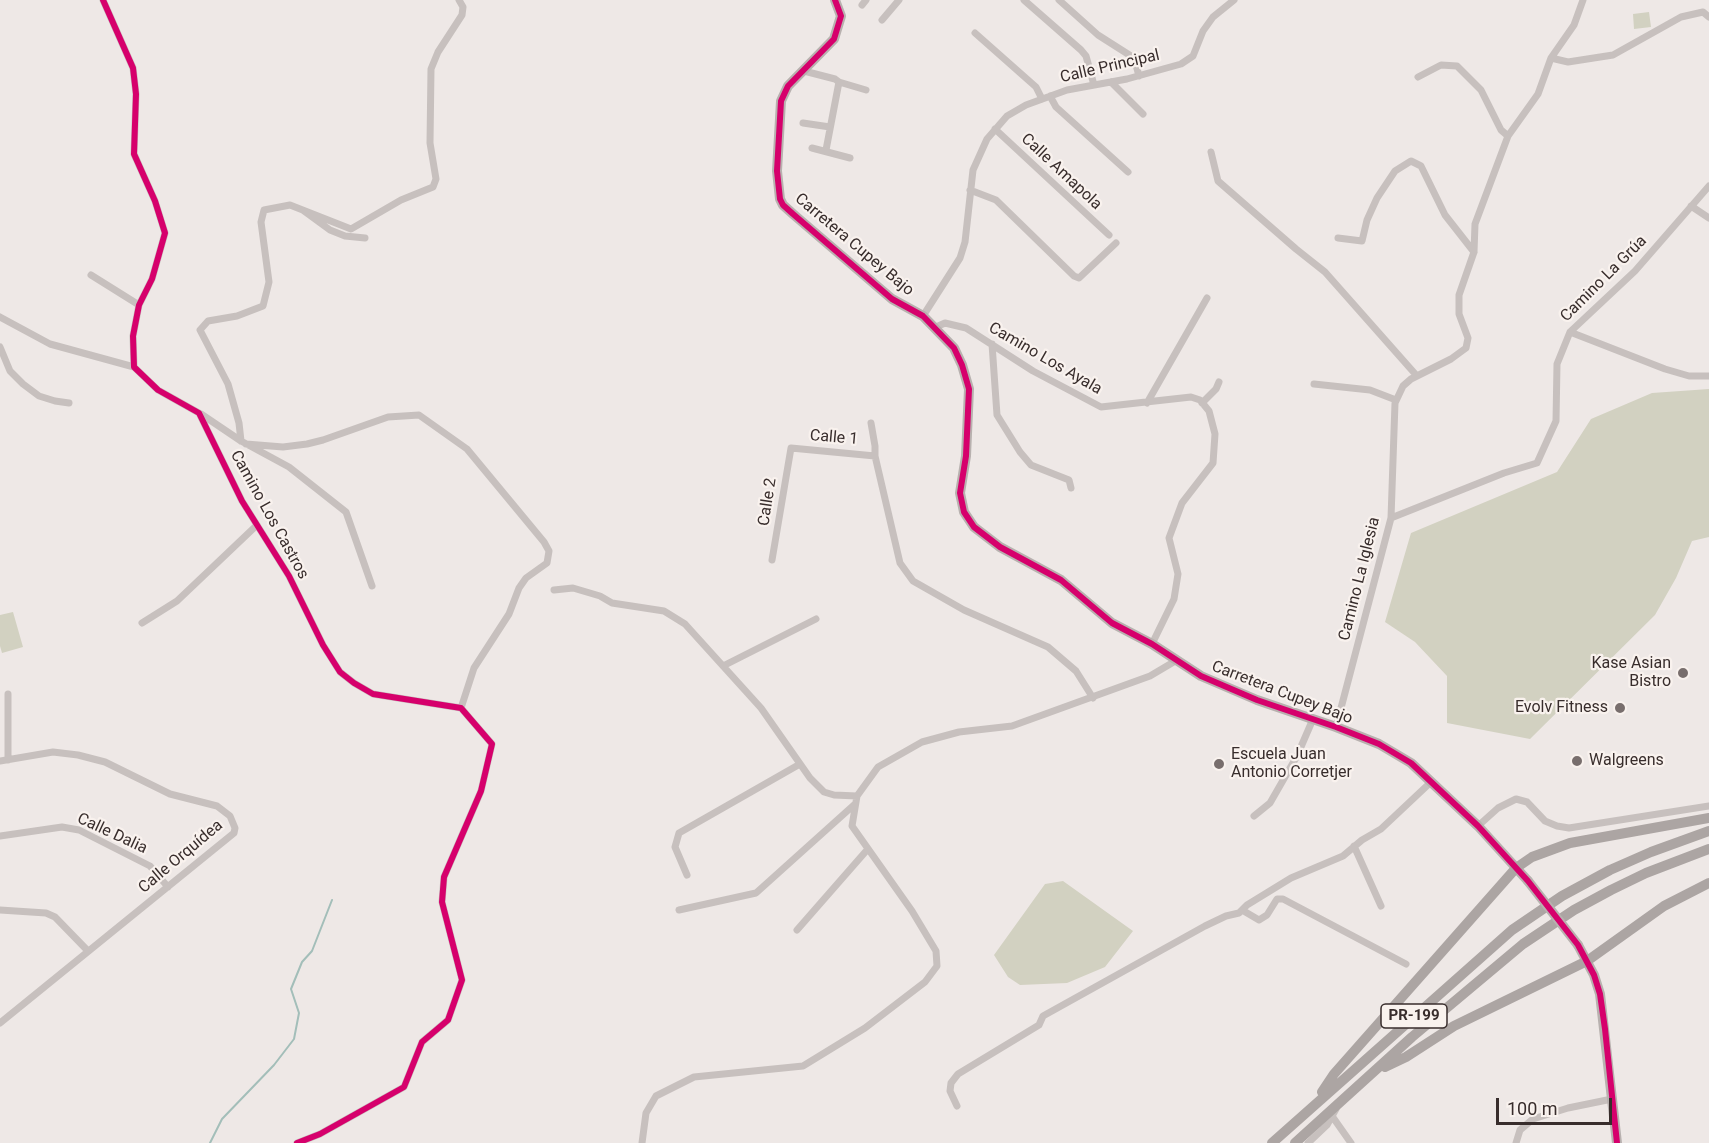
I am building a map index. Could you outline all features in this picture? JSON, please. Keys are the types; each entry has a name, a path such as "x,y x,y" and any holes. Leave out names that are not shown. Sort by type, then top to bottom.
{"main road":[{"path":"1315,1104 1334,1074 1516,868 1532,857 1570,843 1709,818"},
{"name":"PR-199","path":"1272,1143 1512,930 1562,896 1610,870 1709,831"},
{"name":"PR-199","path":"1295,1143 1412,1037 1523,944 1574,910 1646,873 1709,849"},
{"path":"1374,1072 1406,1057 1454,1026 1587,961 1664,906 1709,883"}],"street":[{"path":"103,0 133,68 136,94 134,154 152,193 165,233 152,279 139,305 133,336 134,367"},
{"path":"243,442 228,384 200,330 208,321 237,316 263,306 269,282 261,222 264,210 290,205 351,230 401,200 433,187 436,179 430,143 431,69 438,52 462,15 463,7 459,0"},
{"name":"Carretera Cupey Bajo","path":"835,0 841,16 837,32 829,45 788,86 781,101 777,185 783,205 892,299 923,316 954,348 969,389 966,456 960,493 964,512 974,527 1000,547 1061,580 1112,623 1152,644 1201,676 1257,700 1379,744 1411,763 1478,826 1528,881 1578,945 1594,975 1600,994 1617,1143"},
{"path":"882,20 898,0"},
{"path":"1024,0 1086,56 1094,85"},
{"path":"1059,0 1098,35 1131,56 1135,61 1139,76"},
{"name":"Calle Principal","path":"923,316 960,258 965,242 974,170 987,140 1007,116 1067,90 1139,76 1181,64 1193,56 1203,31 1213,17 1234,0"},
{"path":"1314,384 1370,390 1396,400 1403,386 1466,348 1468,338 1459,314 1459,295 1474,252 1475,224 1508,136 1538,94 1551,58 1574,25 1583,0"},
{"path":"1551,58 1568,62 1613,55 1681,17 1703,12 1709,17"},
{"path":"975,33 1036,87 1042,99"},
{"path":"1418,77 1441,64 1457,66 1481,90 1501,130 1508,136"},
{"path":"804,71 866,90"},
{"path":"826,150 838,82"},
{"path":"1111,82 1143,114"},
{"path":"1050,96 1056,107 1128,172"},
{"path":"802,123 830,127"},
{"name":"Calle Amapola","path":"995,129 1109,235"},
{"path":"812,148 850,158"},
{"path":"1211,152 1218,181 1326,272 1418,376"},
{"path":"1338,238 1362,241 1367,220 1377,198 1395,171 1411,161 1421,166 1445,216 1474,252"},
{"name":"Camino La Grúa","path":"1391,518 1504,473 1538,463 1556,421 1557,364 1570,332 1635,271 1709,186"},
{"path":"970,190 996,200 1074,276 1079,278 1116,243"},
{"path":"1691,206 1709,218"},
{"path":"300,208 330,230 345,236 365,238"},
{"path":"91,275 139,305"},
{"path":"1147,403 1207,298"},
{"path":"0,317 50,344 134,367 158,390 289,468 346,512 372,585"},
{"name":"Camino Los Ayala","path":"936,327 945,323 966,328 1033,371 1101,407 1191,397 1202,403"},
{"path":"1570,332 1665,369 1689,376 1709,376"},
{"path":"992,344 997,416 1031,465 1069,480 1071,488"},
{"path":"0,347 10,371 23,384 39,396 69,403"},
{"path":"1152,644 1174,599 1178,574 1169,538 1182,503 1213,463 1215,434 1209,411 1202,403 1216,389 1219,382"},
{"name":"Camino La Iglesia","path":"1336,727 1391,518 1396,400"},
{"name":"Camino Los Castros","path":"199,413 242,501 289,576 323,645 340,672 373,694 461,708"},
{"path":"243,442 283,447 307,444 323,441 388,417 419,415 467,449 549,551 547,563 526,578 519,588 509,614 474,668 461,708 492,744 481,791 444,878 442,903 462,980 448,1020 422,1042 404,1087 320,1134 297,1143"},
{"path":"871,423 875,456 900,563 913,581 964,610 1048,647 1076,671 1093,698"},
{"name":"Calle 1","path":"791,448 875,456"},
{"name":"Calle 2","path":"772,560 791,448"},
{"path":"142,623 177,601 257,525"},
{"path":"554,590 573,588 600,596 612,603 664,611 685,624 761,708 800,764 824,792 834,795 857,795"},
{"path":"723,666 816,619"},
{"path":"642,1143 646,1113 656,1095 694,1077 803,1066 865,1028 925,982 937,966 936,951 912,911 852,826 857,795 878,766 922,742 959,732 1012,726 1150,676 1177,660"},
{"path":"4,761 8,694"},
{"path":"1254,816 1270,803 1297,756 1313,719"},
{"name":"Calle Orquídea","path":"0,1023 234,833 233,824 225,811 217,806 170,794 105,762 53,752 4,761"},
{"path":"687,875 675,847 679,833 800,764"},
{"path":"957,1106 950,1091 951,1083 958,1074 1039,1025 1043,1016 1205,926 1226,916 1239,914 1247,905 1291,878 1343,855 1381,830 1431,782"},
{"path":"1478,826 1498,808 1516,799 1527,802 1545,821 1569,828 1709,806"},
{"path":"679,910 756,893 855,804"},
{"name":"Calle Dalia","path":"0,836 62,827 79,830 150,866 168,887"},
{"path":"1354,846 1381,906"},
{"path":"797,930 867,850"},
{"path":"1242,910 1259,920 1267,915 1277,899 1283,899 1406,964"},
{"path":"0,910 46,913 55,917 88,951"},
{"path":"1516,1143 1520,1130 1533,1119 1568,1108 1612,1099"},
{"path":"1308,1143 1328,1125 1339,1104"},
{"path":"1332,1116 1351,1143"}],"shaded area":[{"path":"1649,12 1651,27 1634,29 1633,14"},
{"path":"1709,389 1709,537 1692,541 1676,578 1655,615 1530,739 1447,723 1447,676 1415,642 1385,622 1411,533 1557,472 1591,419 1652,393"},
{"path":"13,612 23,647 2,653 0,615"},
{"path":"1063,881 1133,931 1105,967 1067,983 1020,985 1008,977 994,955 1045,884"}],"waterway":[{"path":"210,1143 222,1119 274,1065 294,1039 299,1013 291,989 302,962 312,951 332,900"}],"cycle path":[{"path":"103,0 133,68 136,94 134,154 155,201 165,233 152,279 139,305 133,336 134,367 158,390 199,413 242,501 289,576 323,645 340,672 373,694 461,708 492,744 481,791 444,877 442,902 462,980 448,1020 422,1042 404,1087 320,1134 297,1143"},
{"path":"835,0 841,16 834,39 788,86 781,101 777,171 780,199 793,214 892,299 923,316 954,348 969,389 966,456 960,493 964,512 974,527 1000,547 1061,580 1112,623 1152,644 1201,676 1257,700 1379,744 1411,763 1478,826 1528,881 1578,945 1594,975 1600,994 1605,1029 1617,1143"}],"place":[{"name":"Kase Asian Bistro","path":"1683,673"},
{"name":"Evolv Fitness","path":"1620,708"},
{"name":"Walgreens","path":"1577,761"},
{"name":"Escuela Juan Antonio Corretjer","path":"1219,764"}]}
